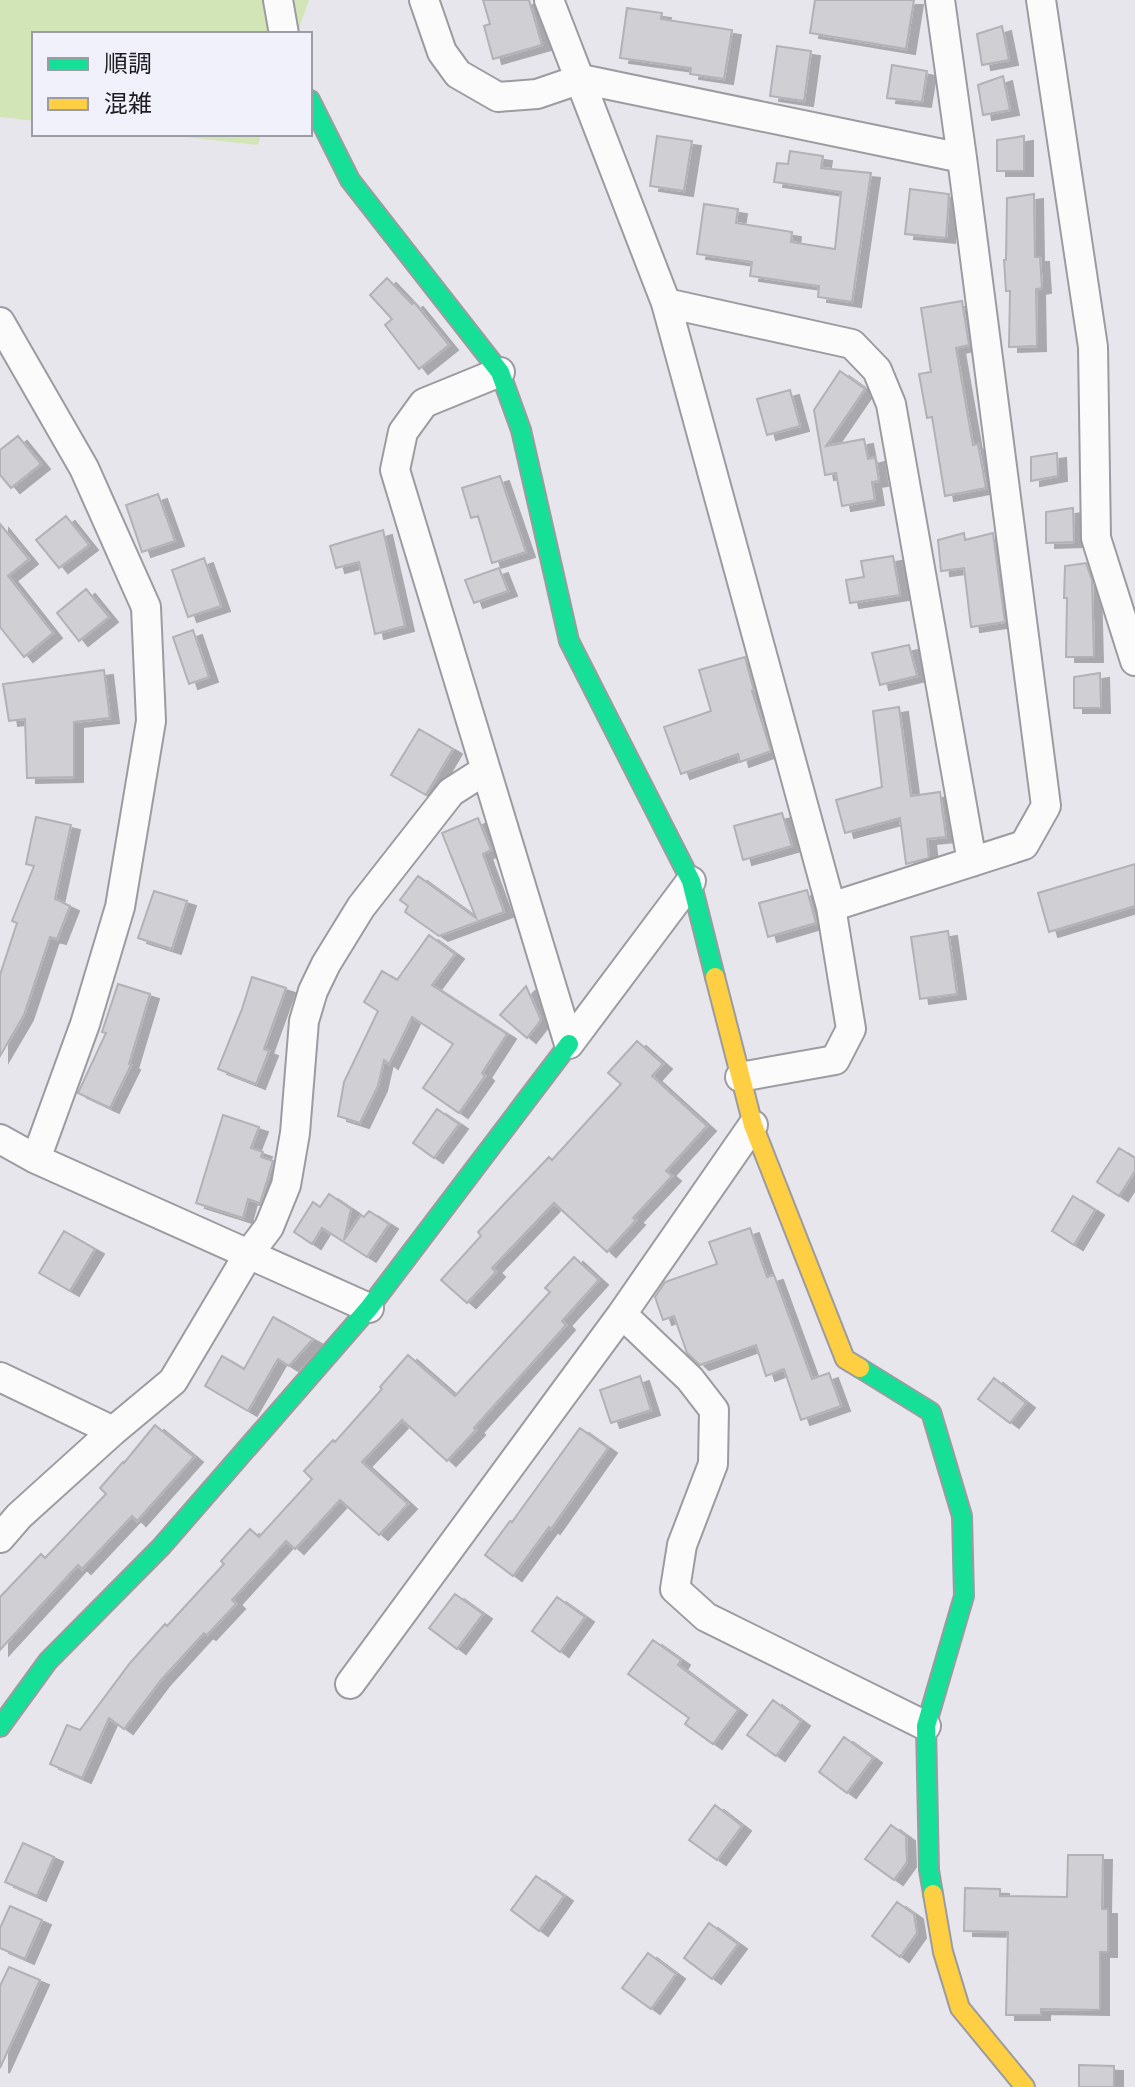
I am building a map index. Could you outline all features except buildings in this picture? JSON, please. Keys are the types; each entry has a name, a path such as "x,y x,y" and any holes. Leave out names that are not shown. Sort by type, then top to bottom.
{"street":[{"path":"278,0 284,32"},
{"path":"424,0 442,52 458,74 498,97 537,94 581,79 962,158"},
{"path":"549,0 666,303 831,907 851,1029 835,1060 740,1077"},
{"path":"831,907 1024,845 1046,806 940,0"},
{"path":"1041,0 1093,347 1096,538 1135,661"},
{"path":"312,104 350,180 500,372 521,430 569,641 691,881 753,1125 845,1359 931,1412 962,1516 964,1596 926,1726 929,1870 943,1952 960,2008 1025,2087"},
{"path":"666,303 852,344 877,370 891,404 972,862"},
{"path":"0,322 84,468 146,607 151,721 120,907 85,1024 36,1159"},
{"path":"500,372 424,403 403,432 395,470 569,1044"},
{"path":"0,1538 19,1516 173,1381 248,1255 269,1227 286,1185 295,1133 304,1021 313,991 326,964 361,907 451,792 484,771"},
{"path":"0,1727 48,1661 161,1547 369,1308 691,881"},
{"path":"350,1684 622,1314 753,1125"},
{"path":"0,1139 36,1159 369,1308"},
{"path":"622,1314 690,1379 714,1410 713,1464 682,1545 675,1589 706,1617 926,1726"},
{"path":"0,1377 113,1431"}],"green space":[{"path":"0,0 309,0 298,32 32,32 32,121 0,117"},
{"path":"175,136 260,136 258,145"}],"traffic: fast":[{"path":"312,104 350,180 500,372 521,430 569,641 691,881 715,977"},
{"path":"0,1727 48,1661 161,1547 369,1308 569,1044"},
{"path":"860,1368 931,1412 962,1516 964,1596 926,1726 929,1870 933,1894"}],"traffic: slow":[{"path":"715,977 753,1125 845,1359 860,1368"},
{"path":"933,1894 943,1952 960,2008 1025,2087"}]}
